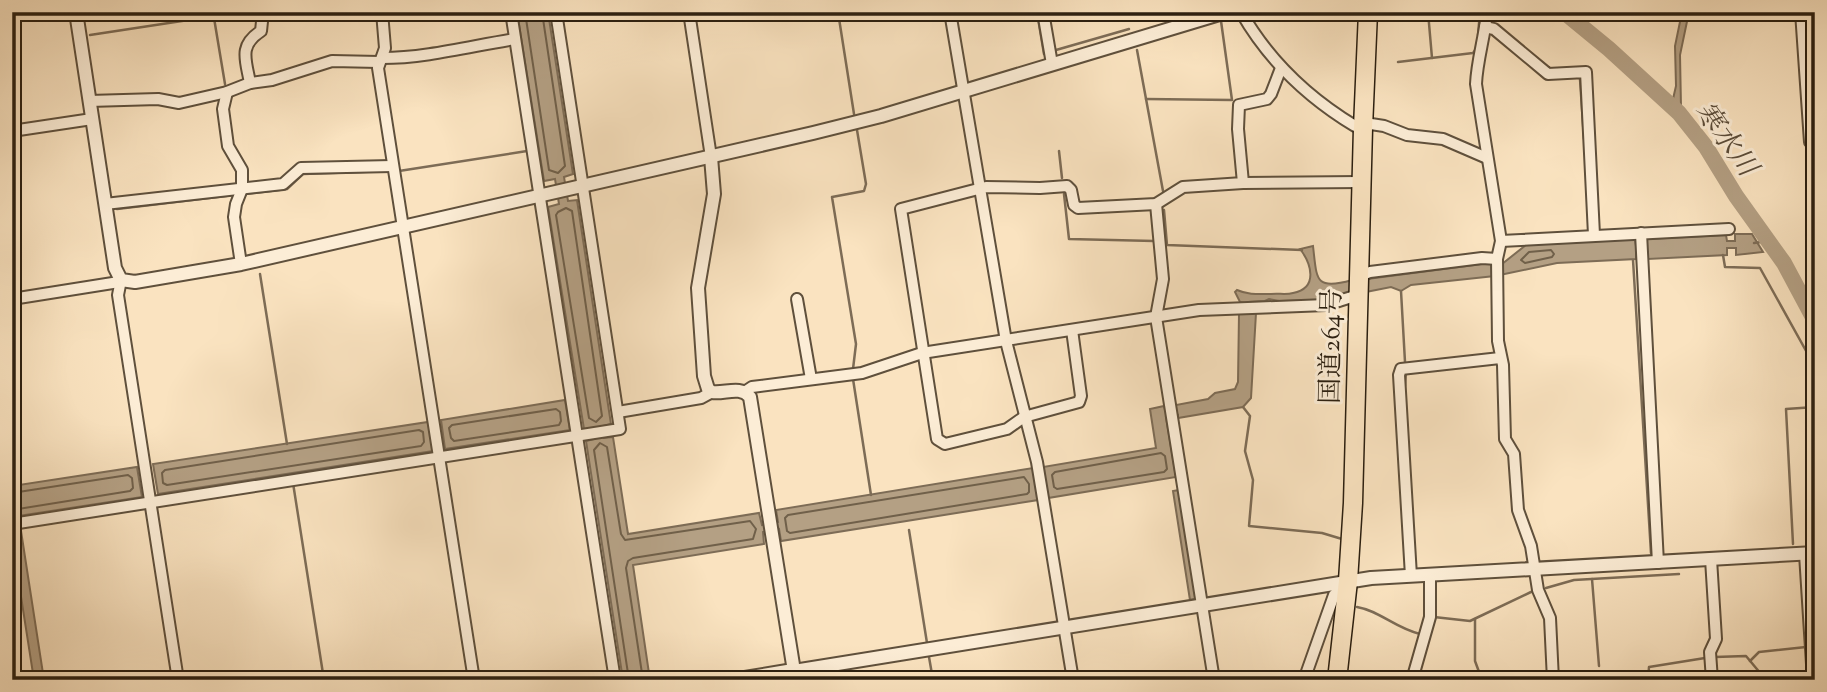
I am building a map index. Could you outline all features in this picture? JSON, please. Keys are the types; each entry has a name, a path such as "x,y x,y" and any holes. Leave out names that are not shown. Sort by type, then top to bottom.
{"highway":[{"name":"国道264号","path":"1337,680 1353,503 1368,12"}],"street":[{"path":"76,12 115,268 120,281 118,295 178,680"},
{"path":"250,83 245,51 250,37 261,31 263,12"},
{"path":"382,12 386,48 378,68 474,680"},
{"path":"511,12 615,680"},
{"path":"12,524 620,429 555,12"},
{"path":"689,12 714,194 698,288 704,376 708,389 712,392"},
{"path":"950,12 1006,341 1041,483 1073,680"},
{"path":"1043,12 1052,65"},
{"path":"12,299 241,264 711,157 869,119 1226,12"},
{"path":"1241,12 1281,68 1311,97 1354,126 1363,128 1371,124 1407,135 1443,139 1487,158"},
{"path":"1487,12 1476,84 1501,241 1497,261 1498,341 1503,365 1506,439 1514,454 1518,510 1531,546 1538,590 1550,618 1553,680"},
{"path":"1801,12 1810,142 1815,142"},
{"path":"1485,27 1494,29 1548,74 1586,72 1594,235"},
{"path":"89,101 158,99 179,103 227,92 250,83 272,80 332,61 413,58 515,39"},
{"path":"1243,183 1238,129 1239,105 1267,99 1281,68"},
{"path":"227,92 223,109 228,146 242,170 242,189 234,217 241,264"},
{"path":"12,131 92,119"},
{"path":"105,204 284,184 301,168 393,166"},
{"path":"1072,330 1081,396 1079,402 1024,417 1007,429 940,443 937,439 922,353 901,209 979,188 1067,186 1073,205 1078,208 1156,204 1183,187 1243,183 1361,182"},
{"path":"1156,204 1163,279 1156,317 1214,680"},
{"path":"1501,241 1594,235 1641,244 1729,229"},
{"path":"1641,244 1658,562"},
{"path":"618,412 701,398 712,392 746,391 752,387 862,373 922,353 1199,310 1326,305 1358,286 1370,272 1482,258 1497,261"},
{"path":"797,299 811,379"},
{"path":"1410,576 1399,375 1401,369 1500,358"},
{"path":"746,391 750,397 794,676"},
{"path":"794,676 1348,581 1810,553 1813,680"},
{"path":"1712,559 1716,639 1710,652 1712,680"},
{"path":"1412,680 1430,617 1430,575"},
{"path":"1304,680 1334,596 1348,581"},
{"path":"726,680 787,670 794,676"}],"water":[{"path":"517,12 548,12 573,174 564,177 568,201 577,200 611,424 603,426 604,438 613,437 628,534 759,513 762,525 778,522 776,510 1033,468 1045,480 1043,467 1156,448 1150,409 1164,406 1165,410 1176,409 1176,405 1208,399 1215,393 1235,389 1238,382 1239,314 1244,313 1244,303 1240,302 1235,292 1237,290 1288,294 1301,290 1310,281 1310,274 1300,249 1313,246 1315,267 1320,279 1330,284 1352,280 1351,292 1326,300 1269,299 1249,302 1249,313 1256,313 1251,398 1243,407 1178,418 1178,415 1166,417 1176,477 1048,498 1046,485 1038,500 781,541 779,529 763,532 764,544 633,565 650,680 623,680 586,441 594,439 592,428 584,429 548,207 559,204 555,179 544,181"},
{"path":"1682,12 1689,12 1680,55 1681,107 1673,99 1676,86 1675,46"},
{"path":"1735,234 1752,234 1763,252 1736,255 1736,248 1727,248 1727,255 1648,259 1648,252 1636,253 1636,259 1557,263 1495,276 1411,285 1401,291 1391,287 1366,292 1367,279 1482,264 1502,264 1526,245 1635,239 1636,246 1647,246 1647,239 1726,235 1727,241 1735,241"},
{"path":"565,400 570,430 445,449 441,420"},
{"path":"428,422 433,451 158,494 153,464"},
{"path":"137,467 142,497 12,517 12,486"},
{"path":"1179,490 1196,599 1190,600 1173,491"},
{"path":"21,531 44,680 34,680 12,539 12,532"}],"waterway":[{"path":"213,12 225,84"},
{"path":"90,35 241,12"},
{"path":"838,12 854,114"},
{"path":"1037,12 1044,54"},
{"path":"1428,12 1432,58"},
{"path":"1478,35 1480,12"},
{"name":"寒水川","path":"1564,12 1679,113 1706,147 1736,196 1784,263 1815,321"},
{"path":"1806,16 1815,16"},
{"path":"1146,99 1232,100 1221,21"},
{"path":"1056,50 1129,29"},
{"path":"1398,62 1473,53 1476,49"},
{"path":"1137,50 1163,191"},
{"path":"1580,79 1584,139"},
{"path":"853,369 856,344 832,197 864,191 866,184 857,130"},
{"path":"399,171 527,151"},
{"path":"1059,151 1062,178"},
{"path":"245,194 287,189 303,174 389,171"},
{"path":"1064,194 1069,239 1154,241"},
{"path":"117,209 234,195"},
{"path":"1164,210 1167,245 1302,250"},
{"path":"1754,243 1768,241"},
{"path":"1723,255 1725,267 1760,268 1815,367"},
{"path":"1633,260 1651,553"},
{"path":"260,274 287,444"},
{"path":"1401,291 1405,362"},
{"path":"1405,386 1406,372"},
{"path":"853,379 871,495"},
{"path":"1243,407 1250,416 1245,451 1253,480 1249,526 1322,533 1342,539"},
{"path":"1793,544 1786,409 1815,407"},
{"path":"293,483 324,680"},
{"path":"909,530 927,643"},
{"path":"1546,588 1574,580 1679,574"},
{"path":"1592,579 1599,666"},
{"path":"1434,617 1470,621 1531,592"},
{"path":"1357,607 1411,631 1420,634 1421,630"},
{"path":"1475,619 1475,661 1482,680"},
{"path":"1750,661 1759,652 1806,647"},
{"path":"1715,657 1746,656 1766,680"},
{"path":"929,657 933,680"},
{"path":"1648,680 1649,667 1705,658"}]}
